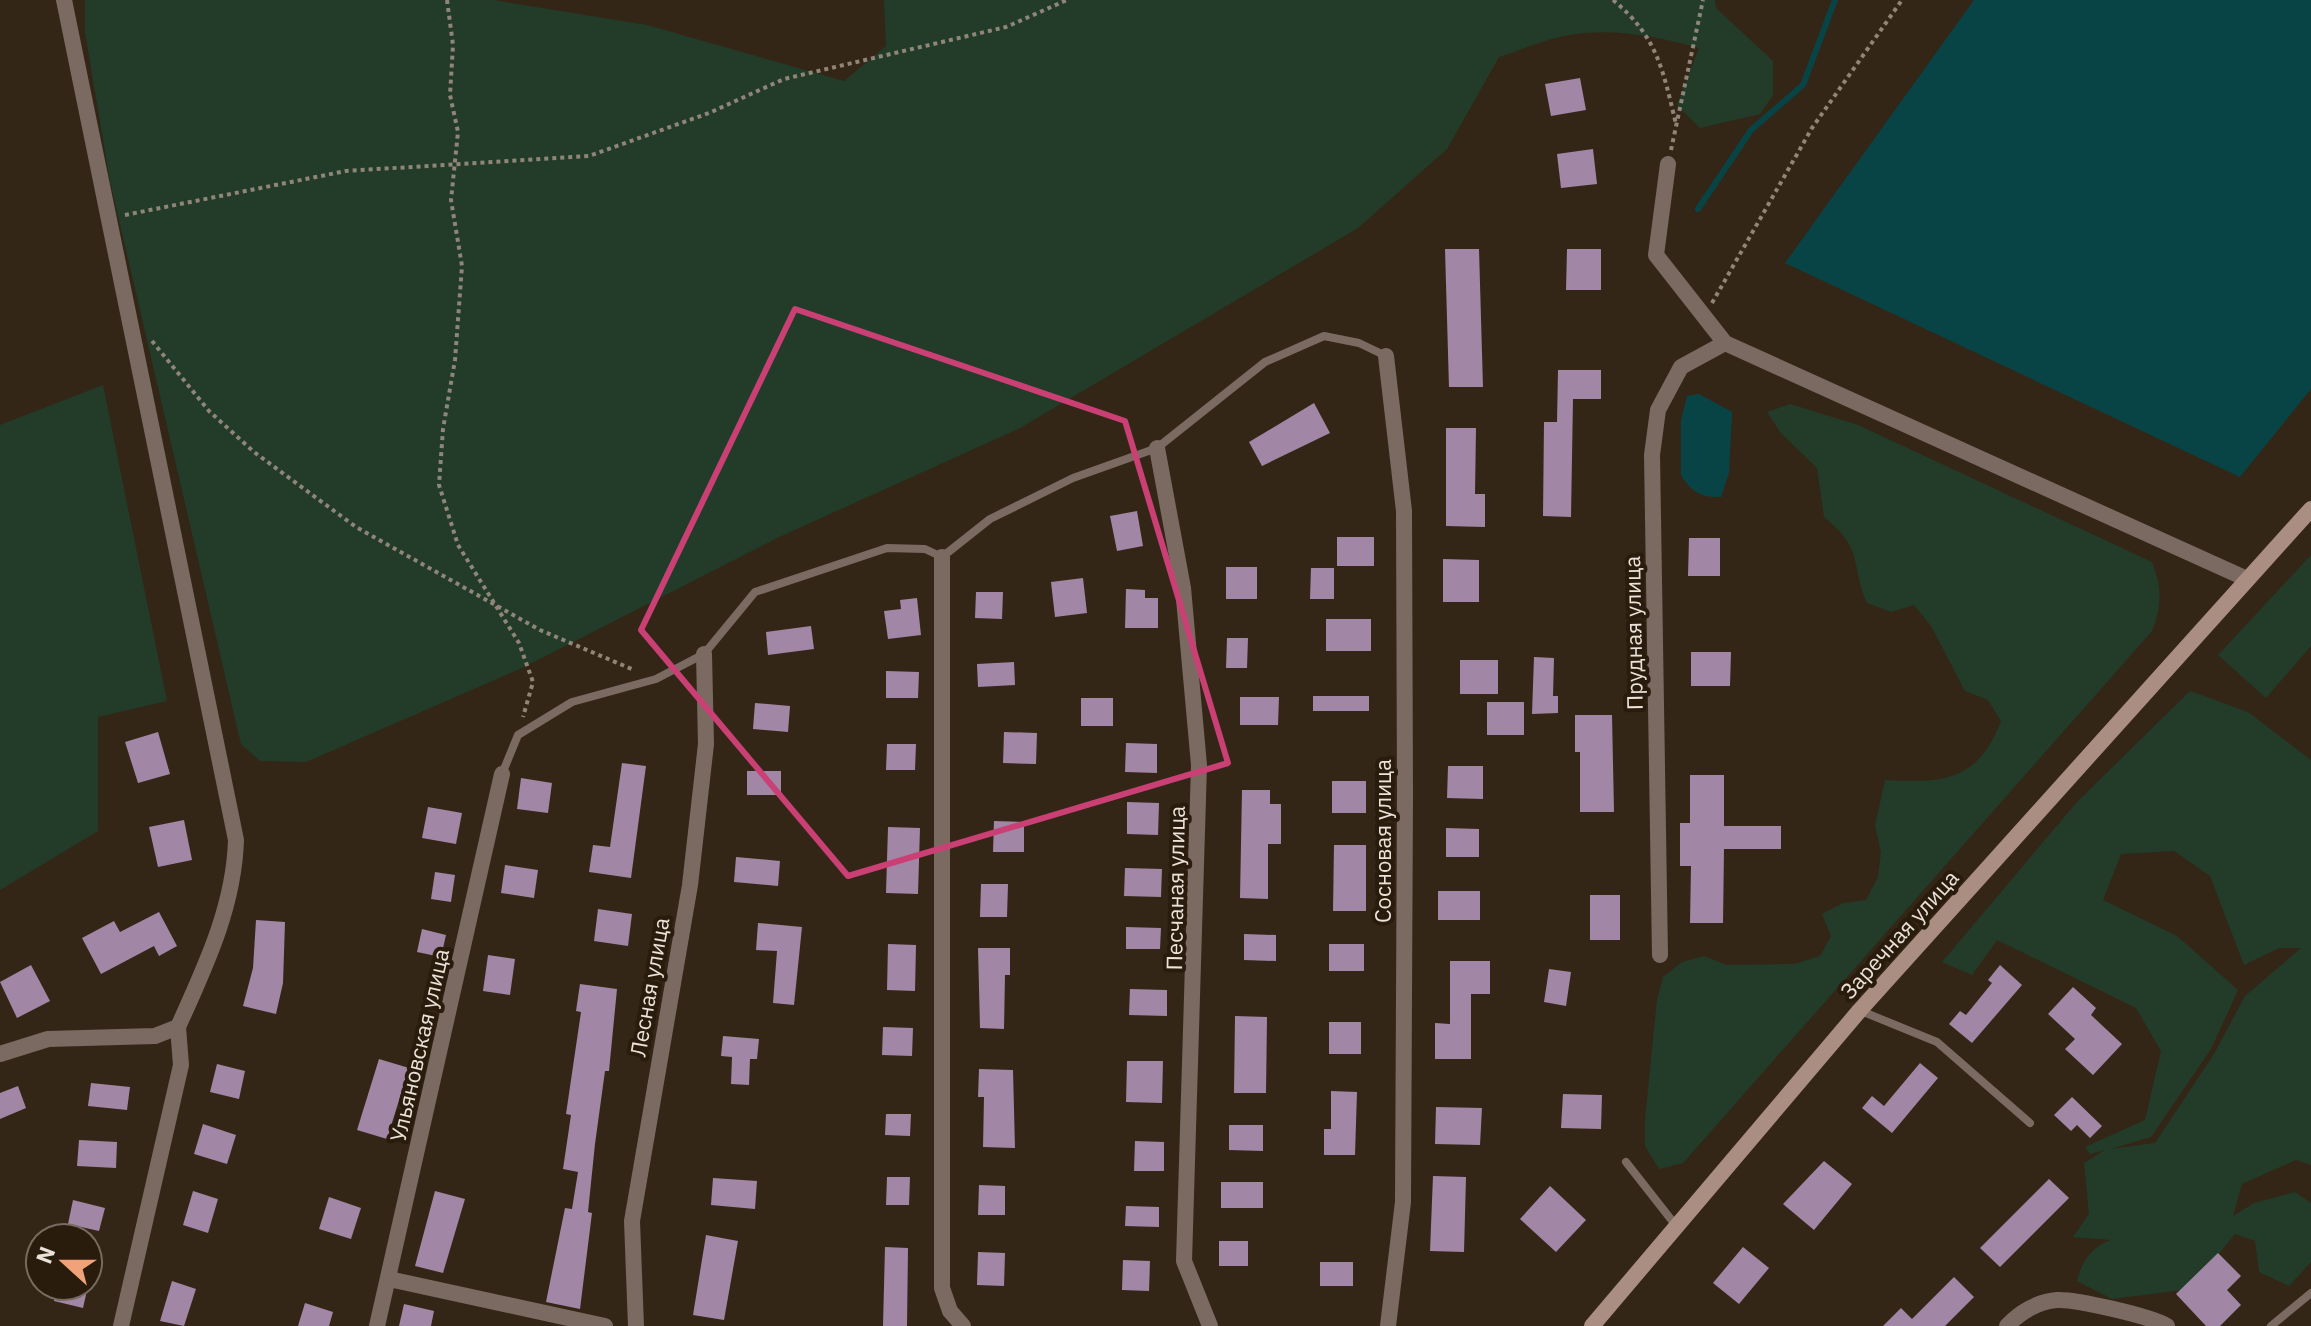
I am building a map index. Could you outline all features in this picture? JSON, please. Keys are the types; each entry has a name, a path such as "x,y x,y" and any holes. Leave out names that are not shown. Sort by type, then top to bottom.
{"main road":[{"name":"Заречная улица","path":"1592,1326 1860,1010 2311,509"}],"street":[{"path":"64,0 236,840 235,877 218,933 178,1027 181,1065 121,1326"},
{"path":"1668,164 1656,255 1725,343 2247,579"},
{"name":"Прудная улица","path":"1660,955 1652,455 1658,410 1681,367 1725,343"},
{"name":"Сосновая улица","path":"1386,356 1404,511 1405,795 1403,1202 1388,1326"},
{"name":"Песчаная улица","path":"1157,448 1183,588 1199,765 1184,1261 1210,1326"},
{"path":"942,557 942,1288 950,1311 963,1326"},
{"name":"Лесная улица","path":"636,1326 632,1221 690,885 706,744 704,654"},
{"name":"Ульяновская улица","path":"377,1326 502,774"},
{"path":"0,1054 48,1039 155,1036 178,1027"},
{"path":"389,1279 605,1326"},
{"path":"2007,1326 2038,1304 2058,1300 2141,1316 2167,1326"}],"lane":[{"path":"502,774 518,735 572,702 656,679 704,654 755,592 887,548 925,549 942,557 990,519 1073,478 1157,448 1265,362 1324,336 1359,343 1386,356"},
{"path":"1860,1010 1937,1042 2030,1123"},
{"path":"1626,1162 1677,1227"},
{"path":"2271,1326 2311,1293"}],"path":[{"path":"447,0 453,45 450,95 458,132 452,163 451,200 462,266 455,360 443,429 439,485 458,545 519,643 533,682 518,735"},
{"path":"109,218 346,171 589,156 709,113 784,79 1006,27 1067,0"},
{"path":"1613,0 1659,55 1676,127"},
{"path":"1668,164 1703,0"},
{"path":"1704,316 1812,128 1902,0"},
{"path":"128,311 209,411 254,452 356,527 540,630 656,679"}],"highlighted area":[{"path":"795,309 1125,421 1228,763 848,876 641,630"}],"green space":[{"path":"85,0 493,0 647,25 844,81 886,46 884,0 1715,0 1716,8 1773,61 1773,95 1760,114 1700,128 1677,105 1699,48 1649,37 1598,32 1556,38 1499,57 1447,149 1358,228 1020,428 777,538 522,668 306,762 260,761 241,744 110,181 85,32"},
{"path":"103,385 167,701 98,717 98,831 0,890 0,425"},
{"path":"1790,404 1858,425 2152,562 2160,596 2158,613 2152,631 1683,1163 1659,1169 1645,1146 1645,1120 1657,1000 1663,977 1682,962 1704,956 1727,965 1794,964 1820,956 1831,936 1822,914 1843,903 1866,900 1878,877 1881,852 1875,826 1885,780 1924,781 1956,774 1981,756 2001,721 1988,700 1965,691 1931,626 1914,605 1891,612 1867,603 1851,547 1824,517 1817,468 1780,432 1767,412"},
{"path":"2311,555 2311,646 2266,698 2218,655"},
{"path":"2190,691 2248,712 2311,760 2311,1165 2296,1160 2242,1184 2233,1216 2254,1203 2295,1192 2311,1203 2311,1262 2289,1286 2259,1272 2255,1241 2235,1234 2190,1289 2112,1299 2077,1281 2088,1256 2111,1240 2073,1237 2089,1214 2084,1163 2105,1150 2090,1154 2085,1147 2145,1120 2161,1051 2136,1008 1997,940 1972,975 1942,962 2077,802","holes":["2174,851 2210,876 2244,965 2279,948 2301,948 2245,996 2214,1054 2155,1143 2111,1149 2151,1137 2211,1049 2238,990 2177,936 2103,900 2121,854"]}],"water":[{"path":"1974,0 2311,0 2311,389 2240,477 1785,263"},
{"path":"1699,394 1732,412 1729,473 1721,497 1697,492 1681,475 1681,420 1687,396"}],"building":[{"path":"1580,78 1586,110 1551,116 1545,84"},
{"path":"1593,149 1597,184 1561,188 1557,154"},
{"path":"1445,249 1479,249 1483,387 1449,387"},
{"path":"1567,249 1601,249 1601,290 1566,290"},
{"path":"1558,370 1601,370 1601,399 1573,399 1571,517 1543,516 1544,422 1557,422"},
{"path":"1314,403 1330,433 1262,466 1249,442"},
{"path":"1446,428 1476,428 1475,494 1485,494 1485,527 1446,526"},
{"path":"1137,511 1143,546 1117,551 1110,516"},
{"path":"1337,537 1374,537 1374,566 1337,566"},
{"path":"1689,538 1720,538 1720,576 1688,576"},
{"path":"1443,559 1479,560 1479,602 1443,602"},
{"path":"1226,567 1257,567 1257,599 1226,599"},
{"path":"1311,568 1334,568 1334,599 1310,599"},
{"path":"1083,578 1087,613 1055,617 1051,582"},
{"path":"1126,589 1145,590 1145,598 1158,598 1158,628 1125,628"},
{"path":"976,592 1003,592 1002,619 975,618"},
{"path":"917,598 921,635 888,639 884,611 901,609 900,600"},
{"path":"1326,619 1371,619 1371,651 1326,651"},
{"path":"811,626 814,649 768,655 766,632"},
{"path":"1227,638 1248,638 1247,668 1226,668"},
{"path":"1691,652 1731,652 1730,686 1691,686"},
{"path":"1534,657 1554,658 1553,696 1558,696 1558,713 1532,714"},
{"path":"1460,660 1498,660 1498,694 1460,694"},
{"path":"1014,662 1015,685 978,687 977,664"},
{"path":"886,671 919,672 918,698 886,698"},
{"path":"1313,696 1369,696 1369,711 1313,711"},
{"path":"1240,697 1279,697 1278,725 1240,725"},
{"path":"1081,698 1113,698 1113,726 1081,726"},
{"path":"1487,702 1524,702 1524,735 1487,735"},
{"path":"755,703 790,706 788,732 753,729"},
{"path":"1575,715 1612,715 1614,812 1580,812 1580,752 1575,752"},
{"path":"158,732 170,774 138,783 125,742"},
{"path":"1004,732 1037,733 1036,764 1003,763"},
{"path":"1126,743 1157,744 1157,773 1125,772"},
{"path":"887,744 916,744 915,770 886,770"},
{"path":"622,763 646,766 631,878 589,872 593,845 610,847"},
{"path":"1448,766 1483,766 1483,799 1447,798"},
{"path":"747,771 781,771 781,795 747,795"},
{"path":"1690,775 1724,775 1724,826 1781,826 1781,849 1724,849 1723,923 1690,923 1691,866 1680,866 1680,823 1690,823"},
{"path":"521,778 552,783 548,813 517,809"},
{"path":"1332,781 1366,781 1366,813 1332,813"},
{"path":"1242,790 1270,790 1270,804 1281,804 1281,844 1268,844 1268,899 1240,898"},
{"path":"1127,802 1159,803 1158,835 1127,834"},
{"path":"428,807 462,813 456,844 422,838"},
{"path":"184,820 192,860 158,867 149,827"},
{"path":"994,821 1024,822 1024,852 993,852"},
{"path":"888,827 920,828 918,894 886,893"},
{"path":"1446,828 1479,829 1479,857 1446,857"},
{"path":"1334,845 1366,845 1366,911 1333,911"},
{"path":"736,857 780,861 778,886 734,882"},
{"path":"505,865 538,870 534,898 501,893"},
{"path":"1125,868 1162,869 1161,897 1124,896"},
{"path":"435,872 455,875 451,902 431,899"},
{"path":"981,884 1008,884 1007,917 980,917"},
{"path":"1438,891 1480,891 1480,920 1438,920"},
{"path":"1590,895 1620,895 1620,940 1590,940"},
{"path":"598,909 632,914 628,946 594,941"},
{"path":"159,912 177,946 159,956 154,946 101,974 82,938 114,921 120,932"},
{"path":"256,920 285,922 283,983 276,1014 243,1006 253,968"},
{"path":"758,923 802,927 794,1005 773,1003 777,951 756,950"},
{"path":"1126,927 1161,928 1160,949 1126,949"},
{"path":"422,929 446,935 441,957 417,952"},
{"path":"1244,934 1276,935 1276,961 1244,960"},
{"path":"888,944 916,945 915,991 887,990"},
{"path":"1329,944 1364,944 1364,971 1329,971"},
{"path":"978,948 1010,948 1010,975 1005,975 1004,1029 980,1028"},
{"path":"488,955 515,959 510,995 483,991"},
{"path":"1450,961 1490,961 1490,994 1471,994 1471,1059 1435,1059 1435,1023 1450,1024"},
{"path":"31,965 50,1001 17,1018 0,982"},
{"path":"2000,965 2022,985 1972,1043 1949,1024 1960,1011 1966,1015 1992,983 1988,980"},
{"path":"1549,969 1571,972 1566,1006 1544,1002"},
{"path":"580,984 617,989 609,1071 605,1071 595,1144 588,1212 592,1213 580,1309 546,1302 565,1208 572,1209 578,1172 563,1169 571,1115 566,1114 581,1012 576,1011"},
{"path":"2073,987 2096,1008 2091,1015 2122,1044 2093,1075 2065,1049 2075,1039 2048,1014"},
{"path":"1130,989 1167,990 1167,1016 1129,1015"},
{"path":"1235,1016 1267,1017 1266,1093 1234,1093"},
{"path":"1329,1022 1361,1022 1361,1054 1329,1054"},
{"path":"883,1027 913,1028 912,1056 882,1055"},
{"path":"723,1036 759,1039 757,1059 750,1059 749,1085 731,1084 732,1057 721,1056"},
{"path":"379,1059 409,1068 387,1139 357,1130"},
{"path":"1127,1061 1163,1061 1162,1103 1126,1102"},
{"path":"1920,1063 1938,1078 1892,1133 1862,1108 1872,1096 1884,1106"},
{"path":"217,1064 245,1071 239,1099 210,1092"},
{"path":"979,1069 1013,1070 1015,1148 983,1147 984,1097 978,1097"},
{"path":"91,1083 130,1087 127,1110 88,1106"},
{"path":"18,1086 26,1108 0,1119 0,1093"},
{"path":"1331,1091 1357,1092 1355,1155 1324,1155 1324,1129 1331,1129"},
{"path":"1563,1094 1602,1095 1601,1129 1561,1128"},
{"path":"2072,1097 2102,1126 2090,1138 2077,1125 2071,1131 2054,1115"},
{"path":"1436,1107 1482,1108 1480,1145 1435,1144"},
{"path":"886,1114 911,1114 910,1136 885,1135"},
{"path":"203,1124 236,1135 227,1164 194,1154"},
{"path":"1229,1125 1263,1125 1263,1151 1229,1150"},
{"path":"79,1140 117,1142 116,1168 77,1166"},
{"path":"1135,1141 1164,1142 1164,1171 1134,1171"},
{"path":"1824,1161 1852,1184 1814,1230 1783,1204"},
{"path":"1433,1176 1466,1177 1464,1252 1430,1251"},
{"path":"887,1177 910,1177 909,1205 886,1205"},
{"path":"713,1178 757,1181 755,1209 711,1205"},
{"path":"2049,1179 2069,1198 2000,1267 1980,1248"},
{"path":"1221,1182 1263,1182 1263,1208 1221,1208"},
{"path":"979,1185 1005,1186 1005,1215 978,1215"},
{"path":"1550,1186 1586,1220 1556,1252 1520,1219"},
{"path":"193,1191 218,1199 208,1233 183,1225"},
{"path":"435,1191 465,1199 443,1273 415,1266"},
{"path":"329,1197 361,1208 351,1239 319,1229"},
{"path":"73,1200 105,1208 101,1222 68,1222"},
{"path":"1126,1206 1159,1207 1159,1227 1125,1226"},
{"path":"706,1235 738,1241 724,1320 693,1315"},
{"path":"1219,1241 1248,1241 1248,1266 1219,1266"},
{"path":"885,1247 908,1248 907,1326 883,1326"},
{"path":"1743,1247 1769,1268 1739,1304 1713,1283"},
{"path":"978,1252 1005,1253 1004,1286 977,1285"},
{"path":"2218,1253 2241,1276 2227,1290 2241,1305 2220,1326 2206,1326 2176,1294"},
{"path":"1123,1260 1150,1261 1149,1291 1122,1290"},
{"path":"1320,1262 1353,1262 1353,1286 1320,1286"},
{"path":"1954,1277 1974,1297 1945,1326 1883,1326 1901,1308 1912,1319"},
{"path":"172,1281 196,1289 184,1326 160,1321"},
{"path":"58,1302 84,1302 83,1308"},
{"path":"305,1303 333,1312 329,1326 298,1326"},
{"path":"404,1304 434,1311 431,1326 399,1326"}],"waterway":[{"path":"1698,209 1751,130 1803,85 1835,0"}]}
